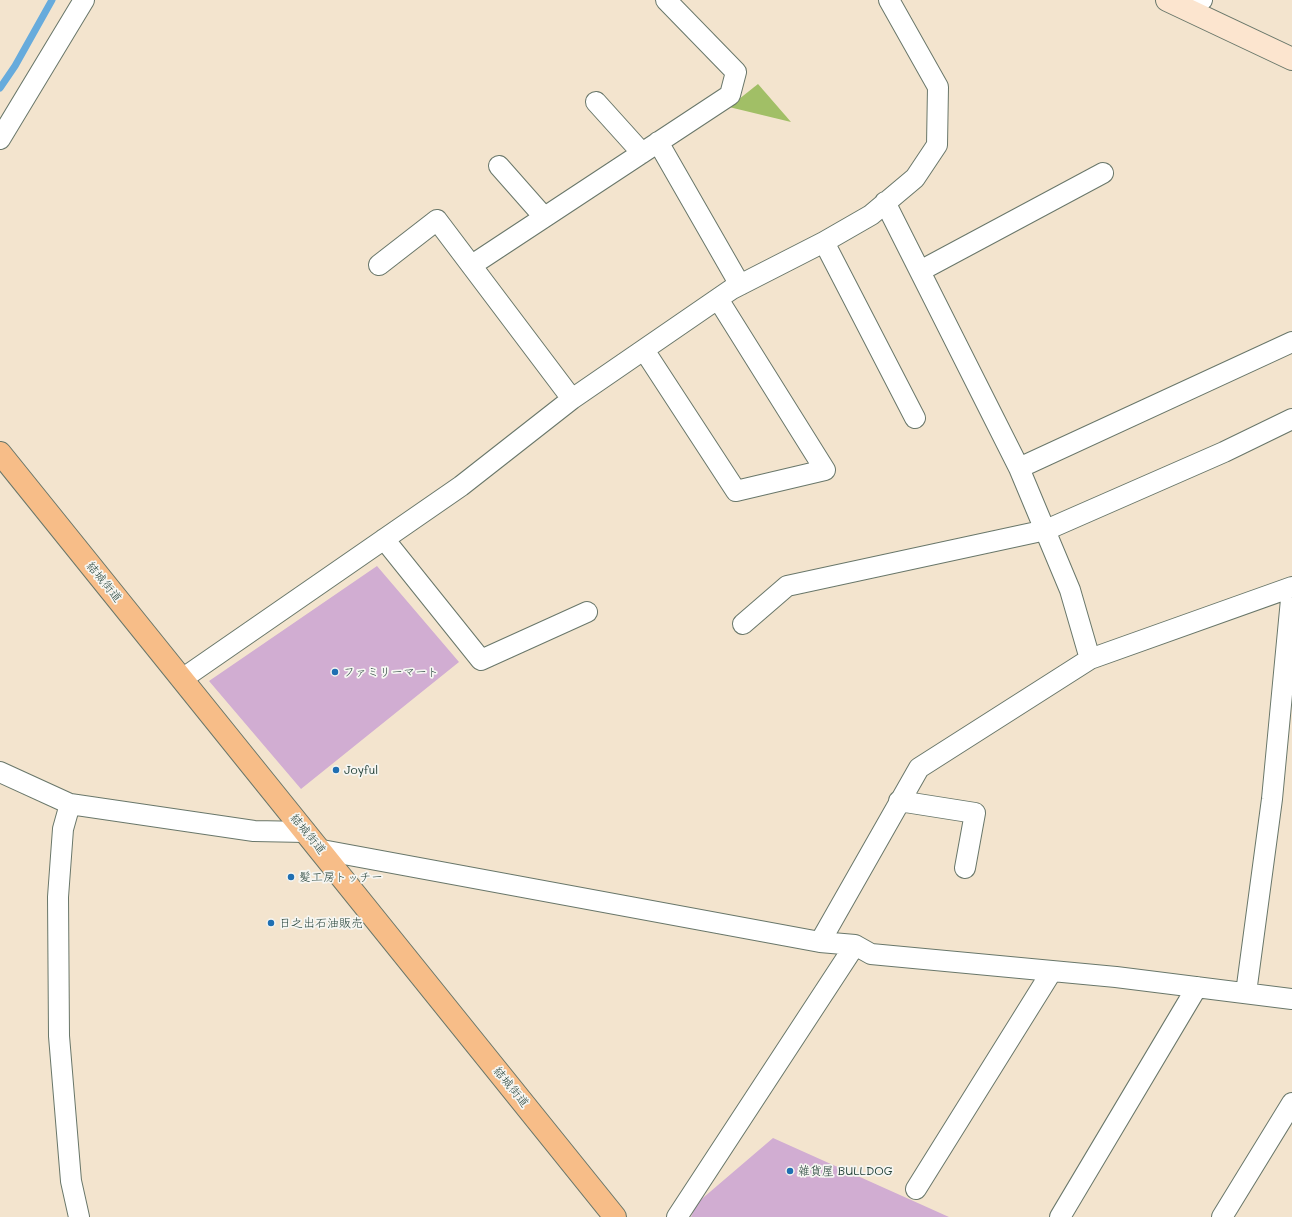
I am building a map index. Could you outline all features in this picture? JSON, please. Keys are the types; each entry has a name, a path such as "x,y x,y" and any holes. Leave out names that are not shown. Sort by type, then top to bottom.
{"highway":[{"name":"結城街道","path":"0,452 182,679 322,850 615,1217"}],"street":[{"path":"0,139 84,0"},
{"path":"472,265 730,95 736,72 666,0"},
{"path":"182,679 461,486 572,399 718,299 740,285 824,242 871,215 915,178 937,145 938,87 889,0"},
{"path":"1167,0 1195,5 1292,58"},
{"path":"596,102 650,148 740,285"},
{"path":"499,166 544,217"},
{"path":"920,271 1103,173"},
{"path":"885,202 1019,468 1070,590 1090,659"},
{"path":"379,266 437,220 572,399"},
{"path":"824,242 915,418"},
{"path":"644,350 736,491 825,470 718,299"},
{"path":"1019,468 1292,342"},
{"path":"743,624 787,586 1046,530 1224,452 1292,419"},
{"path":"384,539 480,660 587,612"},
{"path":"820,942 918,768 1090,659 1292,588 1272,798 1246,993"},
{"path":"0,772 70,804 254,831 306,832"},
{"path":"899,801 975,814 966,868"},
{"path":"70,804 63,829 58,897 59,1036 71,1181 79,1217"},
{"path":"322,850 820,942 855,945 871,954 1052,971 1198,987 1292,1000"},
{"path":"678,1217 855,945"},
{"path":"916,1189 1052,971"},
{"path":"1060,1217 1198,987"},
{"path":"1222,1217 1292,1103"}],"green space":[{"path":"758,84 791,122 729,107"}],"building":[{"name":"ファミリーマート","path":"377,566 459,662 301,789 209,681"},
{"name":"雑貨屋 BULLDOG","path":"773,1138 949,1217 691,1217 697,1203"}],"waterway":[{"path":"0,88 15,66 52,0"}],"place":[{"name":"ファミリーマート","path":"335,672"},
{"name":"Joyful","path":"336,770"},
{"name":"髪工房トッチー","path":"291,877"},
{"name":"日之出石油販売","path":"271,923"},
{"name":"雑貨屋 BULLDOG","path":"790,1171"}]}
